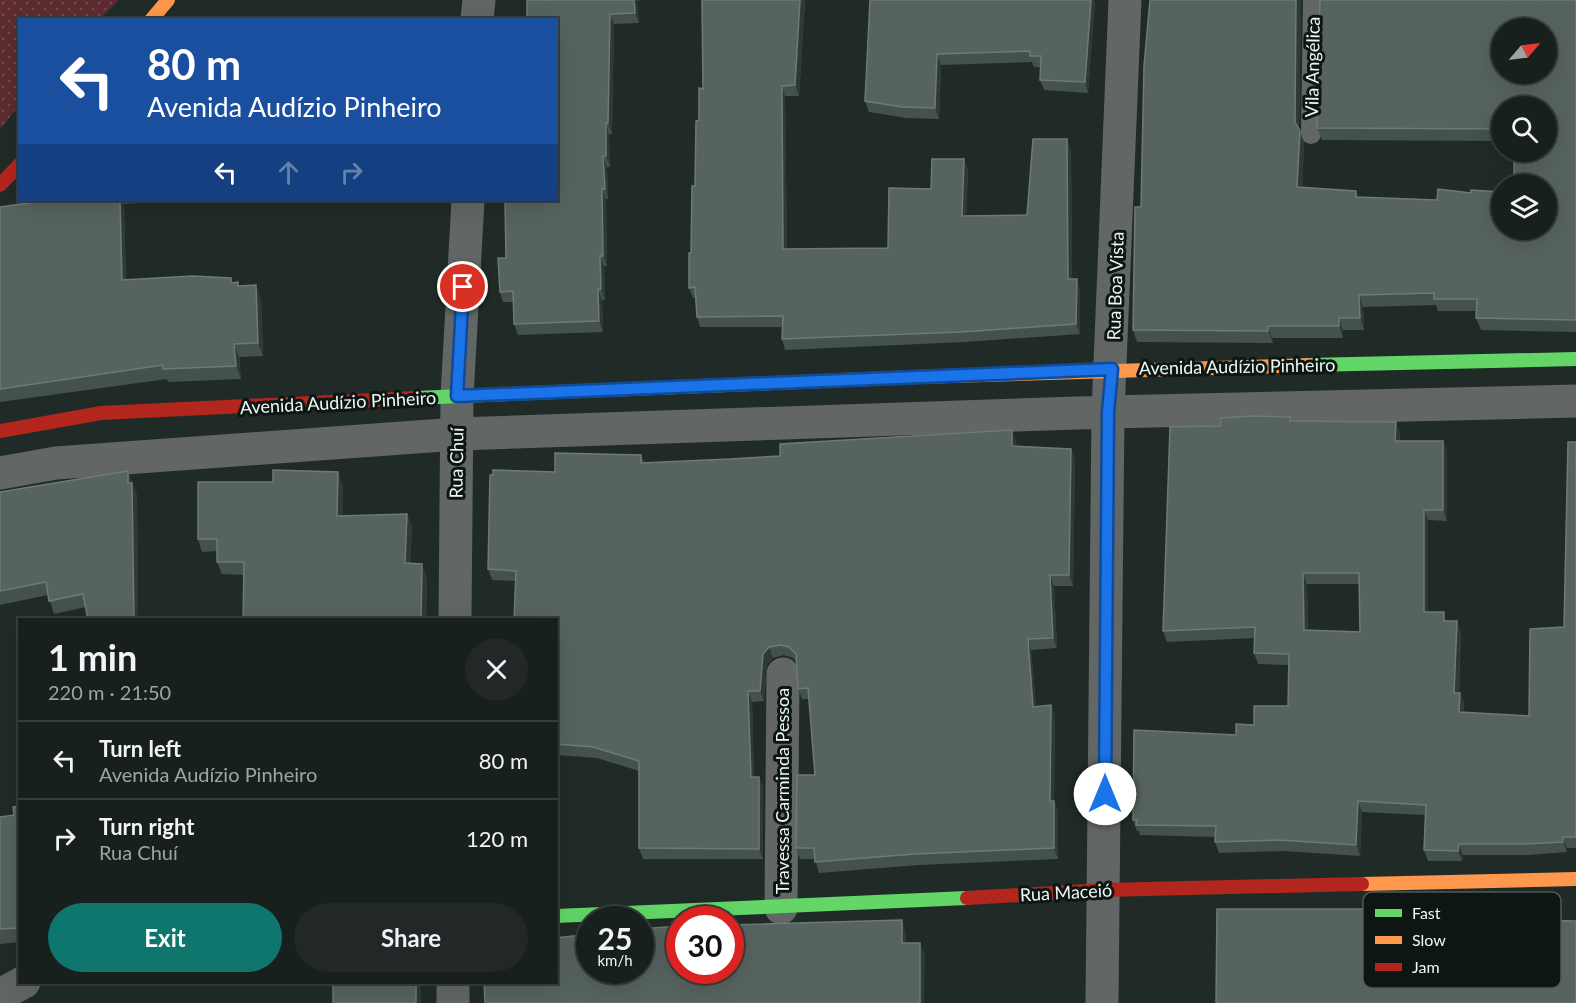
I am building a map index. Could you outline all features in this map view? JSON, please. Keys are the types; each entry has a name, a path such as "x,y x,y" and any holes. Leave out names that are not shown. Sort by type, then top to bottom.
{"street":[{"path":"153,18 168,0"},
{"path":"477,18 478,0"},
{"name":"Rua Boa Vista","path":"1102,1003 1108,412 1112,369 1125,0"},
{"path":"0,185 18,166"},
{"name":"Rua Chuí","path":"455,618 457,396 468,201"},
{"name":"Avenida Audízio Pinheiro","path":"0,431 101,413 457,396 1112,369 1576,359"},
{"path":"862,379 862,420"},
{"path":"0,473 56,463 457,434 1108,412 1576,401"},
{"name":"Travessa Carminda Pessoa","path":"782,908 783,674"},
{"name":"Rua Maceió","path":"558,916 782,908 1104,890 1576,879"},
{"path":"0,995 20,984"},
{"path":"453,984 453,1003"}],"lane":[{"name":"Vila Angélica","path":"1311,134 1313,0"}],"shaded area":[{"path":"0,0 119,0 101,18 18,18 18,107 0,129"}],"building":[{"path":"527,0 634,0 635,13 610,14 608,123 606,123 606,156 603,156 605,189 602,189 603,256 600,256 601,289 598,289 599,321 514,324 513,291 500,292 498,258 506,258 505,201 558,201 558,18 527,18"},
{"path":"702,0 800,0 795,85 782,86 783,249 888,248 889,188 931,189 932,159 964,159 962,216 1027,215 1033,139 1067,139 1068,279 1077,279 1076,324 961,332 782,339 783,316 697,317 695,287 689,288 689,253 691,253 692,186 695,186 696,121 699,120 699,88 703,89"},
{"path":"870,0 1091,0 1085,82 1040,80 1041,56 1030,56 1030,51 937,54 935,108 902,107 865,101"},
{"path":"1150,0 1296,0 1295,122 1300,131 1297,187 1356,191 1356,197 1437,200 1438,189 1471,193 1471,190 1491,191 1491,240 1557,240 1557,174 1514,174 1514,162 1557,162 1557,96 1491,96 1491,129 1317,128 1320,0 1576,0 1576,320 1476,318 1477,299 1434,299 1434,293 1359,295 1360,318 1339,318 1339,326 1268,326 1268,331 1133,330 1135,207 1141,207 1144,66"},
{"path":"42,201 120,201 122,280 193,276 231,278 231,283 238,282 238,286 256,285 258,343 234,344 236,366 163,369 163,365 0,389 0,207"},
{"path":"1252,416 1290,417 1290,421 1396,422 1395,441 1443,441 1443,510 1424,510 1424,612 1444,612 1444,621 1457,621 1454,693 1460,693 1459,712 1529,716 1530,629 1564,627 1568,442 1576,442 1576,837 1563,837 1563,842 1459,844 1458,851 1424,850 1426,805 1358,801 1356,845 1279,840 1215,842 1216,826 1136,825 1137,820 1133,820 1134,730 1236,735 1236,724 1254,725 1254,706 1288,706 1289,654 1254,653 1255,627 1163,631 1170,427 1220,426 1221,418","holes":["1303,573 1359,573 1360,632 1304,630"]},
{"path":"1012,430 1012,446 1071,449 1069,575 1050,575 1053,638 1028,639 1033,707 1051,705 1050,801 1054,801 1054,848 915,854 815,862 814,848 796,848 797,775 815,775 808,688 798,689 796,654 789,647 780,645 769,647 763,654 760,691 748,691 751,777 759,777 759,849 639,848 639,761 593,747 558,744 558,618 514,618 516,571 488,569 490,475 493,475 493,470 555,472 555,453 641,455 641,463 780,456 780,444"},
{"path":"273,470 338,472 337,516 407,514 405,563 422,564 421,618 243,618 244,562 217,562 217,539 198,539 198,482 273,482"},
{"path":"128,471 128,483 132,483 134,618 88,618 83,594 49,601 46,582 0,591 0,492"},
{"path":"18,806 18,928 0,929 0,817 14,815 13,807"},
{"path":"1217,909 1363,909 1363,988 1561,988 1561,921 1576,921 1576,1003 1216,1003"},
{"path":"902,920 902,943 920,943 920,1003 485,1003 484,984 558,984 558,938 576,936 576,984 654,984 654,928 666,927 666,984 744,984 744,925"},
{"path":"333,984 416,984 416,1003 333,1003"}],"traffic: fast":[{"path":"1309,365 1576,359"},
{"path":"415,398 917,377"},
{"path":"558,916 967,898"}],"traffic: slow":[{"path":"153,18 168,0"},
{"path":"917,377 1309,365"},
{"path":"1362,884 1576,879"}],"traffic: jam":[{"path":"0,185 18,166"},
{"path":"0,431 101,413 415,398"},
{"path":"967,898 1104,890 1362,884"}],"route":[{"path":"463,287 457,396 1112,369 1108,412 1105,794"}]}
